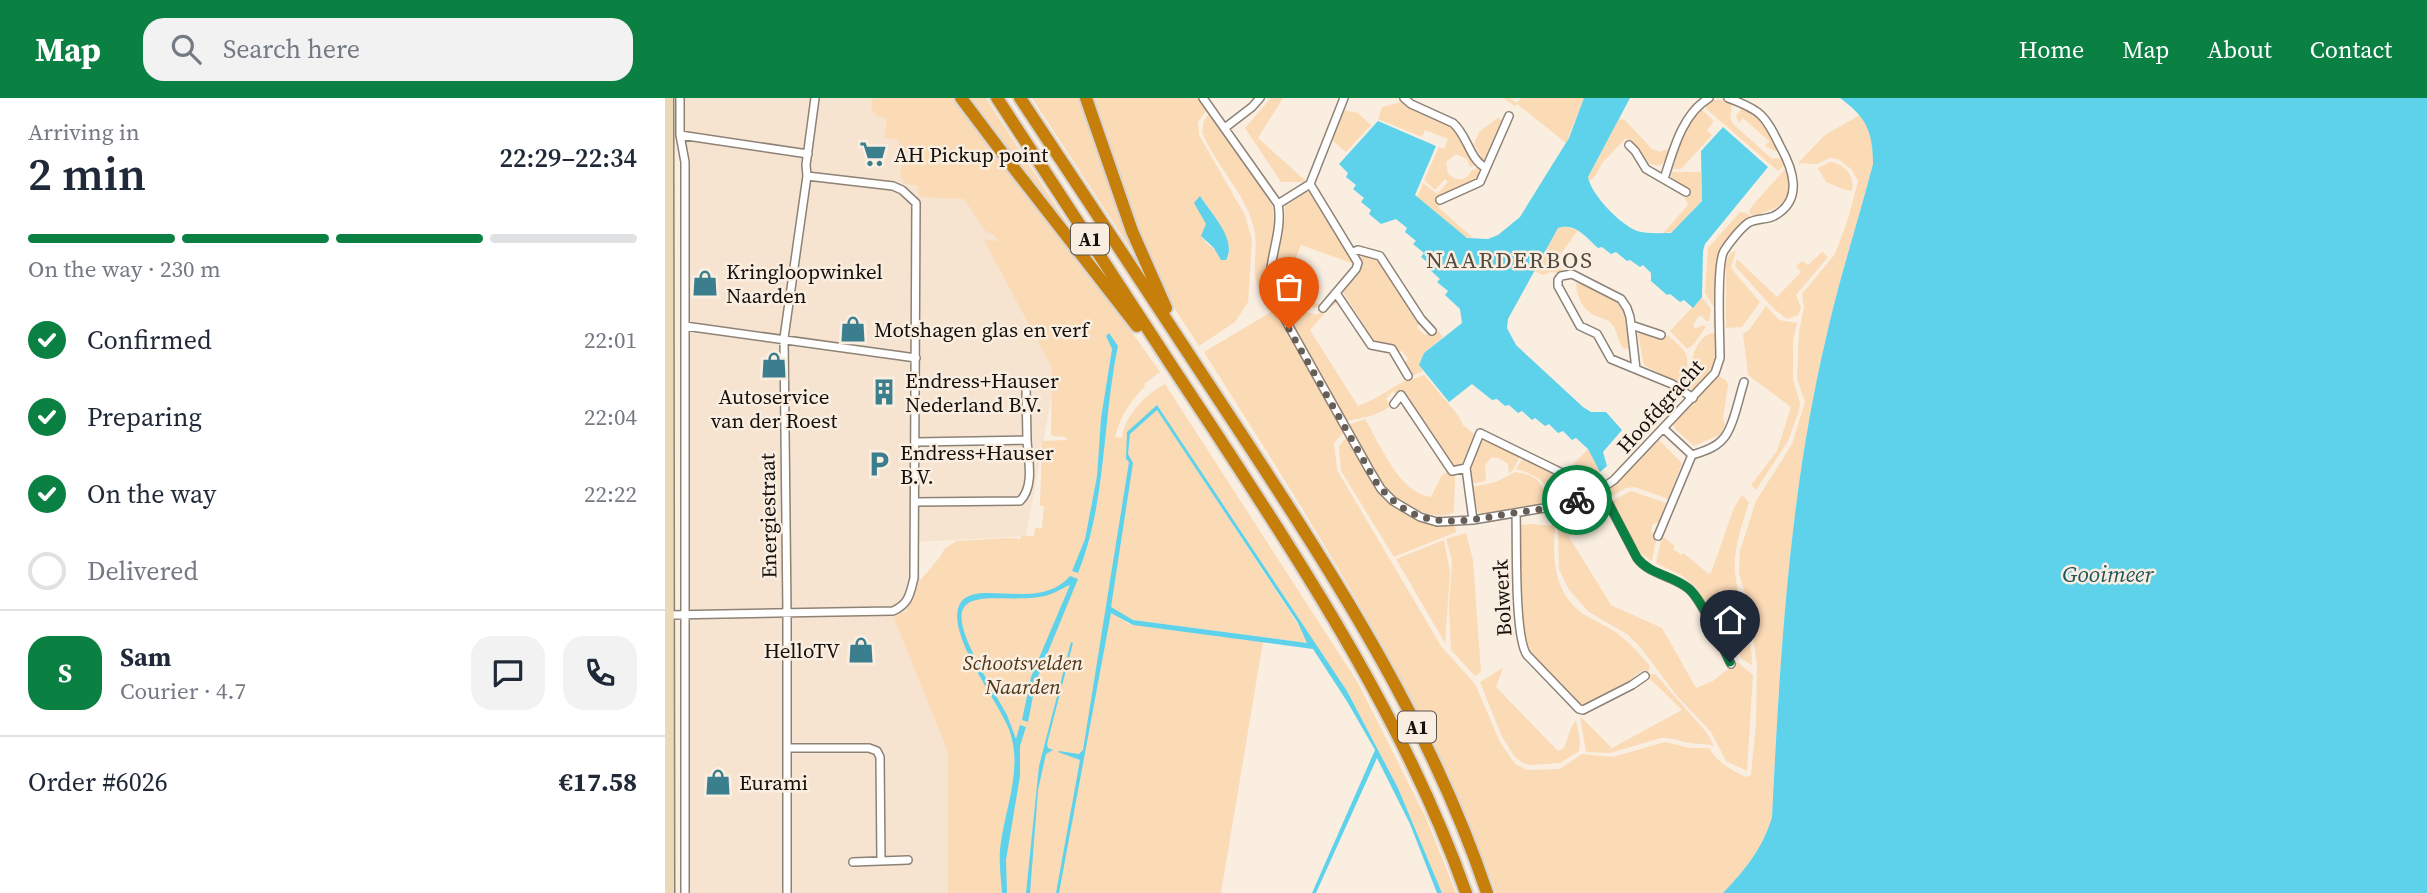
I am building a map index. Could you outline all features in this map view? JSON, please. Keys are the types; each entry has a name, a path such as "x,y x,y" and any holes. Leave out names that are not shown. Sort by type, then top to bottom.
{"highway":[{"name":"A1","path":"961,98 1181,381"},
{"name":"A1","path":"997,98 1307,575 1361,666 1410,762 1467,893"},
{"name":"A1","path":"1020,98 1329,569 1388,671 1436,764 1487,893"},
{"name":"A1","path":"1086,98 1132,231 1182,343"}],"street":[{"path":"668,98 670,893"},
{"path":"680,98 680,135 685,162 685,893"},
{"name":"Energiestraat","path":"787,893 784,338 815,98"},
{"path":"1203,98 1278,204 1310,184 1344,98"},
{"path":"1226,127 1261,98"},
{"path":"1404,98 1459,128 1478,164 1486,168"},
{"path":"1664,179 1677,140 1691,114 1709,98"},
{"name":"Hoofdgracht","path":"1278,204 1280,219 1269,279 1272,296 1376,482 1393,501 1420,517 1448,522 1562,505 1601,489 1629,467 1719,366 1722,253 1747,224 1781,211 1790,199 1794,183 1787,159 1766,119 1750,106 1728,98"},
{"path":"1440,200 1480,182 1509,116"},
{"path":"680,135 808,155"},
{"path":"1629,145 1646,169 1686,192"},
{"path":"669,615 893,611 903,607 910,598 914,578 916,204 902,190 893,186 807,176"},
{"path":"1310,184 1358,265 1324,309"},
{"path":"1353,253 1358,250 1380,256 1421,319 1432,331"},
{"path":"1636,369 1631,325 1627,308 1621,299 1572,274 1566,274 1558,280 1558,286 1580,326 1597,334 1611,359 1672,384 1693,398"},
{"path":"1336,293 1371,345 1392,349 1408,376"},
{"path":"1631,325 1661,335"},
{"path":"685,326 916,358"},
{"path":"1658,536 1692,455 1724,440 1744,382"},
{"path":"915,502 1020,501 1025,496 1030,474 1026,386"},
{"path":"1394,404 1401,395 1453,471 1466,468"},
{"path":"1664,429 1692,455"},
{"path":"1473,520 1466,468 1480,433 1564,474"},
{"path":"916,442 1027,440"},
{"path":"1601,489 1637,558 1643,566 1678,582 1694,594 1731,664"},
{"name":"Bolwerk","path":"1516,513 1522,645 1527,655 1583,710 1645,676"},
{"path":"788,748 869,748 877,751 880,757 881,860"},
{"path":"853,862 908,860"}],"shaded area":[{"path":"684,98 929,98 1069,302 1026,536 919,542 920,581 952,758 949,893 689,893 689,316"}],"green space":[{"name":"Schootsvelden Naarden","path":"873,98 956,98 1094,279 1160,372 1144,384 1130,404 1115,437 1122,438 1127,421 1137,406 1165,384 1358,683 1426,818 1456,893 1442,893 1398,788 1347,691 1157,406 1130,434 1157,409 1308,640 1308,643 1133,620 1111,608 1128,624 1263,642 1221,893 948,893 948,752 893,616 906,612 918,583 945,548 957,541 1020,539 1021,536 1034,536 1035,528 1042,528 1042,441 1067,440 1065,437 1051,434 1052,368 984,240 999,241 993,234 986,232 964,199 919,197 918,186 904,183 900,175 903,153 898,152 899,140 884,138 887,118 877,116 871,109","holes":["1106,336 1118,347 1110,386 1101,479 1091,533 1085,555 1072,571 1085,539 1097,476 1101,418 1112,349"]},
{"path":"967,98 986,98 1089,257"},
{"path":"1032,98 1083,98 1142,267 1130,248"},
{"path":"1092,98 1198,98 1207,110 1198,122 1199,135 1245,215 1252,240 1248,302 1235,322 1199,346 1171,303 1138,232","holes":["1200,196 1225,233 1228,258 1207,244 1202,237 1207,224"]},
{"path":"1271,98 1283,98 1258,138 1307,182 1281,182 1245,128"},
{"path":"1503,98 1510,98 1516,103 1521,98 1584,98 1566,143 1517,104 1515,106"},
{"path":"1713,100 1730,102 1730,118 1733,124 1772,159 1780,159 1786,164 1778,171 1703,106"},
{"path":"1401,102 1452,125 1459,131 1476,165 1470,167 1467,159 1456,154 1446,162 1448,173 1461,179 1478,168 1480,175 1477,180 1437,199 1440,206 1438,207 1474,239 1461,235 1417,197 1423,183 1437,194 1448,182 1445,179 1435,190 1424,180 1439,147 1444,149 1448,139 1425,130 1422,137 1378,119 1382,107"},
{"path":"1700,108 1714,121 1707,130 1712,135 1681,169 1673,169 1683,137"},
{"path":"1742,108 1764,119 1778,150 1765,146 1769,141 1743,118 1739,123 1736,116"},
{"path":"1344,110 1358,113 1371,125 1346,152 1332,140"},
{"path":"1210,113 1225,129 1270,199 1274,228 1265,275 1268,302 1261,293 1255,276 1255,239 1250,216 1202,132 1204,120"},
{"path":"1860,115 1869,132 1873,164 1831,316 1803,456 1788,576 1772,817 1764,839 1746,867 1723,893 1496,893 1468,821 1402,682 1326,548 1204,352 1271,312 1275,313 1344,432 1334,443 1337,470 1441,646 1475,684 1500,742 1515,764 1527,770 1560,769 1582,754 1613,757 1665,742 1690,748 1709,748 1721,762 1746,777 1751,775 1756,724 1757,664 1748,604 1739,573 1740,551 1756,501 1792,444 1805,402 1797,378 1799,332 1804,307 1802,294 1835,254 1858,181 1851,169 1838,159 1830,158 1817,164 1798,163 1825,135"},
{"path":"1499,117 1502,122 1489,155 1483,160 1474,144 1479,132"},
{"path":"1619,119 1625,120 1653,150 1659,152 1669,148 1664,162 1659,166 1650,164 1626,138 1589,181 1588,177"},
{"path":"1830,162 1840,165 1848,172 1852,191 1826,182 1818,168"},
{"path":"1787,167 1789,189 1784,202 1771,210 1752,216 1749,212 1752,206"},
{"path":"1672,172 1701,172 1702,200 1674,231 1663,233 1688,205 1685,199 1690,191 1671,177"},
{"path":"1305,192 1311,192 1315,197 1313,198 1354,264 1301,245 1283,290 1323,305 1315,308 1282,299 1279,301 1273,278 1285,206"},
{"path":"1740,212 1747,213 1750,217 1727,240 1721,252 1716,280 1717,327 1713,327 1714,307 1705,293 1708,248"},
{"path":"1562,226 1578,230 1555,262 1563,270 1543,275 1534,271 1558,228"},
{"path":"1736,251 1731,267 1760,302 1742,327 1726,328 1726,261 1731,253"},
{"path":"1822,252 1828,257 1796,295 1801,308 1798,315 1787,319 1774,309 1735,266 1737,259 1777,297 1801,272 1796,266 1802,261 1808,265"},
{"path":"1361,254 1376,257 1420,323 1417,328 1425,335 1437,329 1443,337 1424,353 1419,365 1423,371 1412,376 1404,364 1408,359 1402,351 1397,352 1392,345 1374,341 1342,291 1360,269"},
{"path":"1580,281 1622,304 1626,311 1631,347 1624,349 1612,324 1591,314 1584,307 1576,284"},
{"path":"1702,297 1711,309 1709,321 1699,316 1693,325 1695,329 1703,325 1706,327 1687,349 1670,331"},
{"path":"1336,299 1339,302 1330,307 1310,330 1358,406 1412,377 1413,379 1424,375 1458,415 1463,425 1474,434 1462,464 1457,466 1451,463 1401,390 1396,394 1393,391 1386,399 1391,406 1369,416 1345,421 1281,305 1283,303 1316,315"},
{"path":"1766,306 1779,320 1797,323 1793,340 1793,379 1800,404 1788,441 1756,490 1751,485 1777,451 1791,407 1748,375 1743,334"},
{"path":"1640,332 1664,339 1667,335 1684,351 1687,368 1682,385 1644,365 1638,335"},
{"path":"1717,332 1715,363 1697,388 1693,390 1685,387 1697,346 1708,334"},
{"path":"1718,376 1726,380 1728,385 1723,418 1725,425 1721,434 1694,446 1673,424"},
{"path":"1365,419 1400,477 1420,494 1431,497 1442,475 1447,472 1455,475 1454,512 1434,515 1422,512 1396,498 1386,488 1369,464 1348,425"},
{"path":"1346,438 1376,486 1388,499 1416,518 1434,524 1455,526 1456,532 1394,557 1341,471 1339,446"},
{"path":"1485,439 1521,455 1509,473 1508,464 1492,457 1485,465 1486,481 1471,484 1472,459"},
{"path":"1659,440 1682,463 1668,499 1635,487 1626,488 1610,497 1611,486"},
{"path":"1588,449 1600,472 1577,484 1549,493 1540,480 1516,469 1523,458 1556,473 1554,478 1564,483 1569,469"},
{"path":"1515,472 1529,475 1538,481 1549,504 1486,515 1478,512 1472,487 1496,482"},
{"path":"1631,491 1666,503 1659,522 1653,524 1651,532 1657,535 1652,561 1640,553 1612,501"},
{"path":"1742,495 1749,502 1737,546 1735,572 1750,642 1752,665 1742,659 1737,649 1729,647 1695,586 1681,575 1656,563 1662,536 1675,546 1673,549 1711,573 1734,508"},
{"path":"1606,504 1569,537 1611,605 1662,628 1696,688 1713,681 1737,662 1753,675 1747,771 1726,761 1711,732 1677,696 1641,648 1627,634 1589,612 1569,590 1559,569 1558,525"},
{"path":"1520,525 1555,526 1557,575 1561,587 1575,607 1619,634 1650,666 1648,672 1644,670 1635,675 1632,683 1586,706 1580,706 1525,645 1519,528"},
{"path":"1466,533 1473,560 1481,672 1475,676 1451,650 1449,606 1452,561 1446,539"},
{"path":"1444,540 1450,572 1445,643 1396,559"},
{"path":"1503,668 1496,687 1558,751 1564,748 1576,720 1579,751 1560,763 1529,765 1515,757 1502,737 1480,682"},
{"path":"1656,675 1707,733 1714,746 1661,738 1610,753 1586,752 1580,716 1612,748 1682,710 1647,676"}],"water":[{"path":"1584,98 1630,98 1588,177 1595,192 1608,208 1623,223 1637,231 1671,233 1702,201 1701,151 1723,127 1768,167 1705,244 1702,297 1693,308 1684,300 1680,302 1670,294 1667,295 1651,281 1651,273 1643,265 1640,267 1616,252 1611,254 1602,247 1598,248 1575,229 1558,228 1508,319 1507,328 1516,345 1583,407 1591,412 1606,412 1622,430 1603,452 1607,466 1600,472 1588,449 1576,438 1572,440 1563,431 1558,433 1549,424 1545,426 1522,411 1518,413 1497,399 1492,400 1472,384 1449,402 1419,365 1424,353 1462,323 1460,309 1445,295 1448,291 1437,282 1440,279 1429,269 1432,266 1421,257 1424,253 1413,244 1416,241 1405,232 1407,228 1396,219 1381,224 1369,214 1371,210 1361,202 1364,198 1353,189 1356,185 1346,177 1348,173 1339,164 1378,121 1436,146 1415,195 1467,238 1488,239 1498,235 1520,217 1569,138"},
{"name":"Gooimeer","path":"1840,98 2427,98 2427,893 1723,893 1752,858 1764,839 1772,817 1788,576 1803,456 1831,316 1873,164 1866,126 1856,112"},
{"path":"1200,196 1226,235 1229,252 1226,260 1221,260 1214,248 1201,236 1206,224 1194,203"},
{"path":"1109,333 1118,346 1099,490 1087,546 1078,573 1072,571 1085,539 1097,476 1101,418 1112,349 1106,336"},
{"path":"1157,405 1347,691 1398,788 1442,893 1437,893 1410,824 1377,758 1316,893 1312,893 1375,750 1313,649 1133,625 1111,613 1059,893 1056,893 1080,760 1058,752 1079,754 1083,750 1129,462 1126,459 1127,432","holes":["1157,410 1298,623 1307,643 1133,620 1111,607 1133,463 1128,454 1130,434"]},
{"path":"1070,576 1078,579 1036,681 1028,722 1022,720 1031,677 1070,585 1043,596 974,601 965,606 962,617 965,634 976,659 1018,660 1018,664 981,663 979,666 1007,715 1016,739 1020,725 1026,727 1020,746 1020,776 1006,860 1007,893 1002,893 1000,850 1014,774 1013,744 1009,729 965,647 957,614 961,602 969,596 981,593 1042,592 1057,587"},
{"path":"1071,642 1073,643 1047,744 1048,748 1053,750 1046,754 1038,790 1030,893 1026,893 1039,766"}],"way so far":[{"path":"1289,329 1376,482 1385,494 1411,513 1437,522 1455,522 1552,508 1577,500"}],"place":[{"name":"AH Pickup point","path":"873,154"},
{"name":"Kringloopwinkel Naarden","path":"705,283"},
{"name":"Motshagen glas en verf","path":"853,329"},
{"name":"Autoservice van der Roest","path":"774,365"},
{"name":"Endress+Hauser Nederland B.V.","path":"884,392"},
{"name":"Endress+Hauser B.V.","path":"879,464"},
{"name":"HelloTV","path":"861,650"},
{"name":"Eurami","path":"718,782"}],"district":[{"name":"NAARDERBOS","path":"1510,260"}],"route":[{"path":"1577,500 1601,489 1637,558 1643,566 1678,582 1694,594 1730,662"}]}
